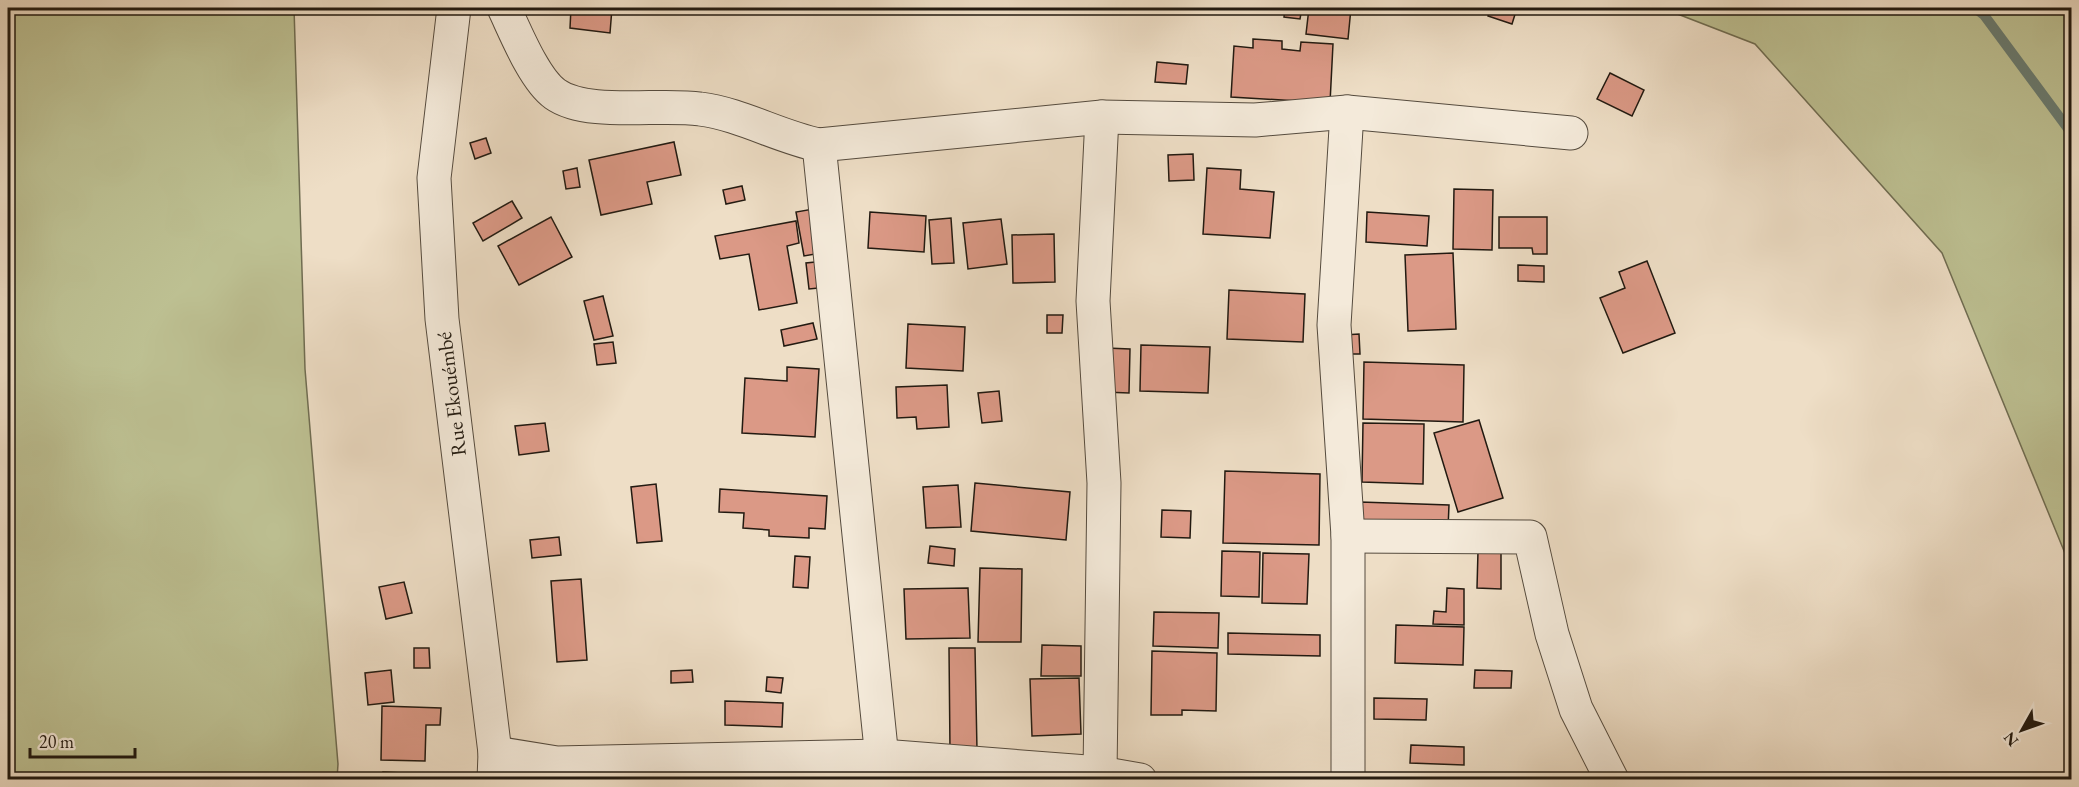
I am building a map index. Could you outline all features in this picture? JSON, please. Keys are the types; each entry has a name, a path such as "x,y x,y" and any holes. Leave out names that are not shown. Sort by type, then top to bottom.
{"street":[{"name":"Rue Ekouémbé","path":"454,8 434,178 442,319 494,766"},
{"path":"504,8 530,62 554,94 582,106 701,109 790,139 819,146 1102,117 1255,120 1347,112 1571,133"},
{"path":"1347,112 1334,325 1348,536 1348,780"},
{"path":"1100,773 1104,483 1094,301 1102,117"},
{"path":"819,146 883,768"},
{"path":"1348,536 1530,537 1552,633 1576,709 1612,780"},
{"path":"494,766 557,763 618,771 883,768 1100,773 1140,780"}],"green space":[{"path":"8,8 294,8 305,369 338,764 337,779 8,779"},
{"path":"1662,8 2071,8 2071,568 1942,253 1755,44"}],"building":[{"path":"571,8 612,8 610,33 570,28"},
{"path":"1285,8 1302,8 1300,19 1284,17"},
{"path":"1309,8 1351,8 1348,39 1306,34"},
{"path":"1490,8 1517,8 1512,24 1488,16"},
{"path":"1253,39 1282,41 1282,49 1300,51 1301,42 1333,44 1330,103 1231,97 1234,46 1253,48"},
{"path":"1157,62 1188,65 1186,84 1155,82"},
{"path":"1610,73 1644,90 1632,116 1597,99"},
{"path":"486,138 491,153 475,159 470,143"},
{"path":"674,142 681,175 647,182 652,204 601,215 589,160"},
{"path":"1193,154 1194,180 1169,181 1168,155"},
{"path":"577,168 580,187 566,189 563,171"},
{"path":"1207,168 1241,170 1240,189 1274,192 1270,238 1203,234"},
{"path":"742,186 745,200 726,204 723,190"},
{"path":"1454,189 1493,190 1492,250 1453,249"},
{"path":"512,201 522,218 483,241 473,223"},
{"path":"813,209 821,253 804,256 796,212"},
{"path":"870,212 926,216 924,252 868,248"},
{"path":"1367,212 1429,216 1427,246 1366,242"},
{"path":"551,217 572,257 519,285 498,246"},
{"path":"1499,217 1547,217 1547,254 1533,254 1532,248 1499,248"},
{"path":"951,218 954,263 932,264 929,220"},
{"path":"1001,219 1007,264 968,269 963,223"},
{"path":"796,221 799,243 787,246 797,303 759,310 749,254 720,259 715,236"},
{"path":"1054,234 1055,282 1013,283 1012,235"},
{"path":"1453,253 1456,329 1408,331 1405,255"},
{"path":"825,261 828,287 809,289 806,263"},
{"path":"1647,261 1675,333 1623,353 1600,298 1625,288 1619,272"},
{"path":"1518,265 1544,266 1544,282 1518,281"},
{"path":"1229,290 1305,294 1303,342 1227,339"},
{"path":"603,296 613,336 594,340 584,301"},
{"path":"1047,315 1063,315 1062,333 1047,333"},
{"path":"813,323 817,339 784,346 781,330"},
{"path":"908,324 965,327 963,371 906,368"},
{"path":"1359,334 1360,354 1345,354 1344,335"},
{"path":"613,342 616,363 597,365 594,344"},
{"path":"1141,345 1210,347 1208,393 1140,391"},
{"path":"1106,348 1130,349 1129,393 1104,392"},
{"path":"1364,362 1464,365 1463,422 1363,419"},
{"path":"787,367 819,369 815,437 742,433 745,378 787,381"},
{"path":"947,385 949,427 917,429 916,417 897,418 896,387"},
{"path":"999,391 1002,421 982,423 978,393"},
{"path":"1479,420 1503,498 1458,512 1434,433"},
{"path":"545,423 549,451 519,455 515,426"},
{"path":"1363,423 1424,424 1423,484 1362,482"},
{"path":"1225,471 1320,474 1319,545 1223,543"},
{"path":"975,483 1070,492 1066,540 971,531"},
{"path":"656,484 662,541 637,543 631,487"},
{"path":"958,485 961,527 926,528 923,487"},
{"path":"720,489 827,496 825,529 809,528 809,538 769,536 769,530 743,528 744,513 719,512"},
{"path":"1360,502 1449,505 1448,529 1360,526"},
{"path":"1162,510 1191,511 1190,538 1161,537"},
{"path":"559,537 561,555 532,558 530,540"},
{"path":"930,546 955,549 954,566 928,563"},
{"path":"1222,551 1260,552 1259,597 1221,596"},
{"path":"1478,551 1501,552 1501,589 1477,588"},
{"path":"1263,553 1309,554 1307,604 1262,603"},
{"path":"795,556 810,557 808,588 793,587"},
{"path":"980,568 1022,569 1021,642 978,642"},
{"path":"581,579 587,660 557,662 551,581"},
{"path":"404,582 412,613 386,619 379,587"},
{"path":"968,588 970,638 906,639 904,589"},
{"path":"1447,588 1464,589 1464,625 1433,624 1434,611 1446,612"},
{"path":"1154,612 1219,613 1218,648 1153,646"},
{"path":"1396,625 1464,627 1463,665 1395,663"},
{"path":"1228,633 1320,635 1320,656 1228,654"},
{"path":"1042,645 1081,646 1081,676 1041,676"},
{"path":"414,648 429,648 430,668 414,668"},
{"path":"949,648 975,648 977,750 950,750"},
{"path":"1152,651 1217,653 1216,711 1182,710 1182,715 1151,715"},
{"path":"391,670 394,702 368,705 365,673"},
{"path":"692,670 693,682 671,683 671,671"},
{"path":"1475,670 1512,671 1511,688 1474,688"},
{"path":"767,677 783,678 781,693 766,691"},
{"path":"1079,678 1081,734 1032,736 1030,679"},
{"path":"1374,698 1427,699 1426,720 1374,719"},
{"path":"725,701 783,703 782,727 725,725"},
{"path":"382,706 441,708 440,725 426,725 425,761 381,760"},
{"path":"1411,745 1464,747 1464,765 1410,763"},
{"path":"383,772 403,773 403,780 383,780"}],"waterway":[{"path":"1975,8 1984,15 2072,134"}]}
